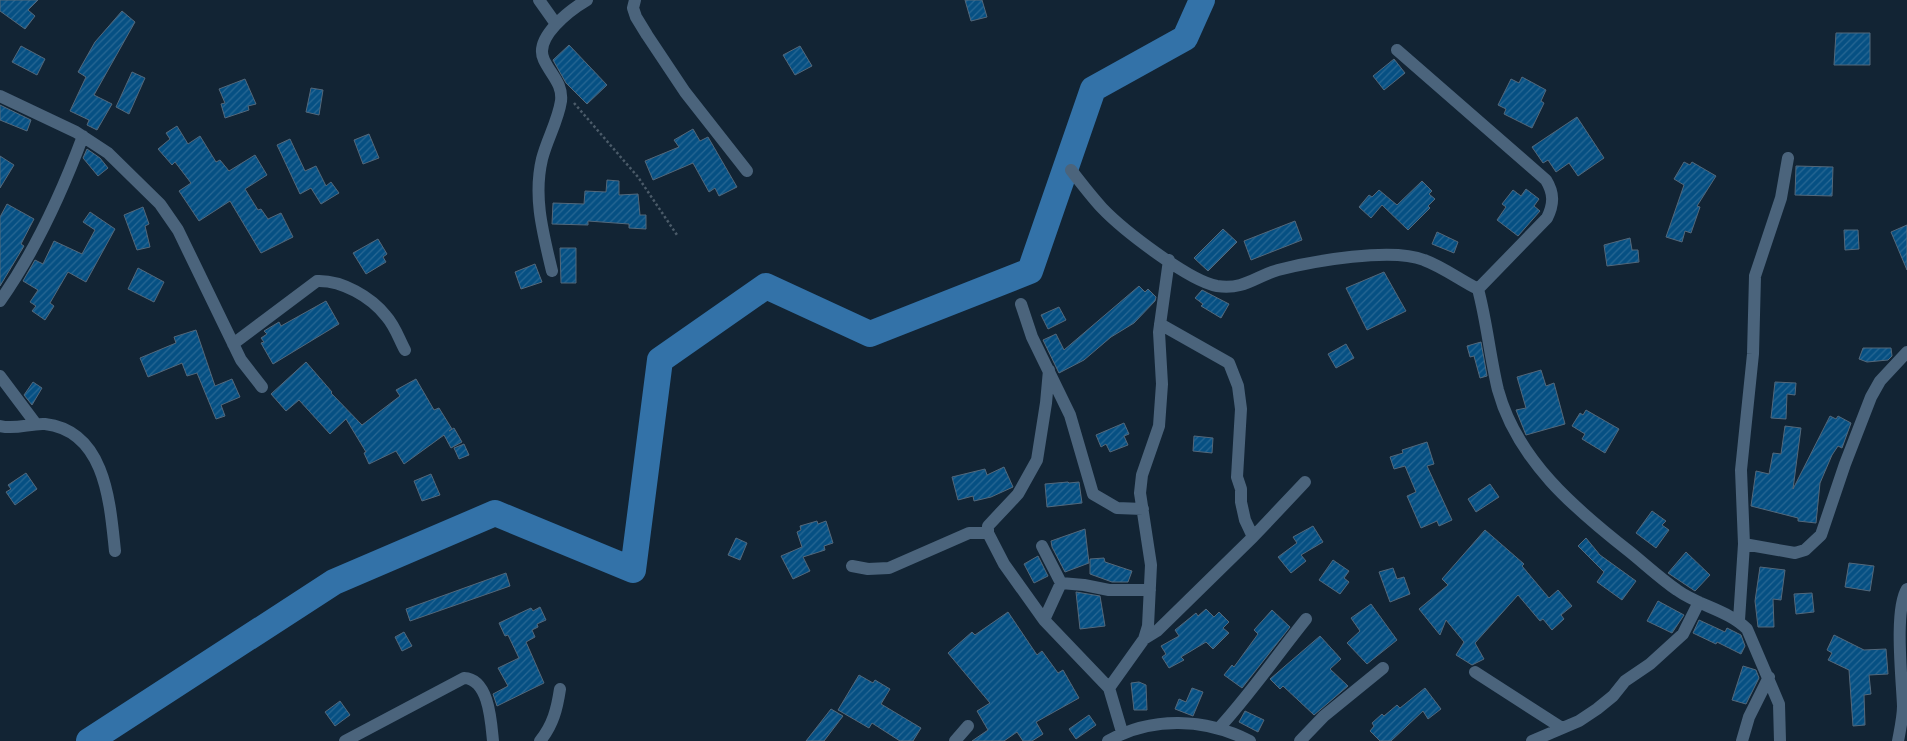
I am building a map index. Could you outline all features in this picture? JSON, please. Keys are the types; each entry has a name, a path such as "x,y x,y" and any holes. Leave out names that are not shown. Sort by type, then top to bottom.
{"street":[{"path":"538,0 556,24"},
{"path":"552,271 540,219 538,186 549,135 561,101 560,86 543,59 542,51 548,34 556,24 587,0"},
{"path":"635,0 633,8 636,17 647,35 685,92 747,171"},
{"path":"1397,50 1546,180 1551,189 1552,208 1547,218 1478,289"},
{"path":"0,96 83,136 108,153 160,204 178,230 240,360 262,387"},
{"path":"0,301 28,258 60,198 83,136"},
{"path":"1739,620 1744,544 1741,470 1753,354 1755,276 1781,198 1788,158"},
{"path":"1071,170 1102,208 1196,279 1218,286 1236,286 1254,282 1269,273 1318,262 1397,255 1424,260 1478,289 1490,341 1498,390 1514,430 1537,467 1588,519 1679,591 1739,620 1747,629 1779,704 1780,741"},
{"path":"1109,688 1144,639 1148,626 1151,565 1140,493 1142,475 1159,426 1162,384 1160,324 1169,260"},
{"path":"233,344 317,281 327,281 358,293 374,304 393,325 405,350"},
{"path":"1020,304 1032,337 1070,416 1093,494 1117,508 1143,509"},
{"path":"1160,324 1229,362 1234,372 1241,409 1237,477 1241,489 1241,502 1245,520 1253,537"},
{"path":"1744,544 1795,553 1805,550 1821,535 1845,464 1871,397 1880,381 1907,352"},
{"path":"1048,370 1046,403 1037,460 1018,494 988,526 988,533 1004,564 1044,620 1109,688 1122,732"},
{"path":"0,376 36,424"},
{"path":"0,426 8,428 36,424 56,427 69,432 92,454 103,473 110,502 115,551"},
{"path":"1144,639 1157,631 1253,537 1305,482"},
{"path":"852,566 868,569 889,568 969,533 988,533"},
{"path":"1042,546 1060,583 1044,620"},
{"path":"1060,583 1109,590 1150,590"},
{"path":"1898,741 1903,708 1900,671 1902,600 1907,589"},
{"path":"1532,741 1562,728 1597,709 1613,696 1625,681 1656,659 1683,634 1699,602"},
{"path":"1220,727 1244,701 1261,675 1306,619"},
{"path":"1300,741 1324,716 1383,668"},
{"path":"1475,672 1562,728"},
{"path":"1742,741 1749,717 1769,677"},
{"path":"345,741 464,678 472,678 478,683 489,709 493,741"},
{"path":"540,741 549,731 557,710 560,689"},
{"path":"1108,741 1122,732 1150,725 1182,722 1220,727 1250,741"},
{"path":"955,741 968,726"}],"path":[{"path":"560,86 638,177 677,235"}],"building":[{"path":"0,0 38,0 28,10 35,16 25,29 0,11"},
{"path":"965,0 982,0 987,17 971,21"},
{"path":"122,11 135,22 94,95 112,104 97,130 87,125 89,120 70,111 86,77 78,72 95,42"},
{"path":"1836,33 1870,33 1870,65 1834,65"},
{"path":"569,45 607,85 587,104 566,83 553,60"},
{"path":"21,46 45,59 37,75 12,62"},
{"path":"800,46 812,66 795,75 783,55"},
{"path":"1394,59 1405,73 1384,90 1373,76"},
{"path":"132,72 145,78 129,114 116,107"},
{"path":"1522,77 1546,90 1541,101 1544,103 1532,128 1504,114 1506,109 1498,105 1511,79 1519,83"},
{"path":"245,79 256,104 248,106 249,110 225,118 221,104 225,103 219,89"},
{"path":"311,88 323,90 319,115 306,112"},
{"path":"0,105 31,120 27,131 0,120"},
{"path":"1577,117 1604,158 1578,176 1569,163 1556,172 1548,160 1543,163 1532,147"},
{"path":"177,126 188,144 200,136 216,162 220,160 229,171 255,155 267,175 245,189 258,210 261,209 268,219 281,213 293,237 261,253 230,201 199,221 179,191 191,183 175,162 172,165 158,149 170,139 166,133"},
{"path":"693,129 700,141 708,137 737,187 719,196 715,188 709,192 693,163 653,180 645,161 679,147 674,140"},
{"path":"369,134 379,158 363,164 354,140"},
{"path":"290,139 305,171 316,166 326,186 331,182 339,193 321,204 311,188 300,194 277,145"},
{"path":"87,149 100,158 108,168 98,176 83,158"},
{"path":"0,156 14,165 0,188"},
{"path":"1684,162 1690,165 1692,162 1716,176 1697,206 1700,207 1691,233 1685,231 1682,242 1666,237 1684,185 1674,179"},
{"path":"1796,166 1833,167 1832,196 1795,195"},
{"path":"607,180 619,181 619,195 638,194 640,215 646,215 646,229 629,228 629,224 588,221 588,225 552,224 553,203 584,204 585,191 606,192"},
{"path":"1422,181 1432,191 1429,194 1435,199 1428,206 1430,208 1408,230 1382,205 1371,218 1359,207 1369,195 1372,197 1379,190 1397,205"},
{"path":"1526,189 1539,199 1534,206 1540,211 1518,236 1497,220 1506,207 1502,204 1513,190 1521,196"},
{"path":"7,204 34,219 21,244 24,246 0,286 0,217"},
{"path":"143,207 149,224 145,226 150,247 137,250 124,215"},
{"path":"90,212 115,229 86,282 68,272 50,303 54,306 45,320 32,311 36,306 30,302 38,290 23,281 35,260 43,264 54,241 82,254 95,230 83,222"},
{"path":"1295,221 1302,240 1251,260 1244,241"},
{"path":"1907,225 1907,270 1891,232"},
{"path":"1223,229 1237,242 1208,271 1194,258"},
{"path":"1844,230 1858,230 1859,249 1845,250"},
{"path":"1437,232 1458,242 1454,253 1432,244"},
{"path":"1630,238 1632,250 1638,250 1639,262 1607,266 1604,245"},
{"path":"378,239 387,254 383,257 386,262 366,274 353,253"},
{"path":"560,248 576,248 576,283 561,283"},
{"path":"535,264 542,282 521,289 515,272"},
{"path":"138,268 164,282 154,302 128,289"},
{"path":"1384,272 1406,311 1367,330 1346,288"},
{"path":"1139,286 1145,292 1148,289 1156,297 1155,301 1134,323 1111,337 1084,360 1059,373 1043,340 1056,334 1064,350"},
{"path":"1202,290 1229,304 1221,318 1201,306 1203,304 1195,298"},
{"path":"326,301 339,324 273,364 261,343 264,342 261,338 267,334 264,331 279,322 281,326"},
{"path":"1059,307 1066,320 1048,329 1041,315"},
{"path":"196,330 215,386 232,379 240,397 221,405 225,416 216,419 197,373 187,376 182,363 148,377 140,358 176,343 174,337"},
{"path":"1481,342 1487,376 1480,378 1474,356 1470,357 1467,346"},
{"path":"1346,344 1354,358 1336,368 1328,354"},
{"path":"1863,348 1891,348 1892,356 1888,360 1867,362 1859,359"},
{"path":"306,362 331,393 362,425 400,396 396,390 416,379 434,410 439,408 452,429 449,431 454,428 462,442 451,448 444,435 404,464 396,451 369,464 364,453 366,452 346,419 330,434 299,400 286,411 271,394"},
{"path":"1541,370 1546,386 1554,383 1565,424 1526,435 1516,410 1526,408 1517,377"},
{"path":"33,382 42,388 32,405 24,395"},
{"path":"1775,382 1796,383 1795,395 1787,394 1786,419 1771,418"},
{"path":"1586,410 1619,429 1605,453 1582,439 1585,434 1572,426 1580,413 1583,415"},
{"path":"1830,416 1836,419 1838,416 1851,423 1842,448 1838,446 1832,455 1820,483 1816,523 1798,521 1798,518 1751,506 1756,471 1769,474 1773,453 1781,454 1785,426 1801,428 1793,489"},
{"path":"1124,423 1129,434 1124,436 1128,445 1110,452 1106,444 1101,447 1096,435"},
{"path":"1194,436 1213,438 1212,453 1193,451"},
{"path":"1427,442 1434,464 1427,466 1452,520 1439,526 1437,521 1421,528 1407,496 1416,492 1405,466 1394,469 1390,457 1403,453 1402,450"},
{"path":"464,444 469,455 459,459 454,448"},
{"path":"1004,467 1013,487 991,497 974,501 973,496 958,500 952,477 985,469 987,475"},
{"path":"26,473 37,489 15,505 6,492 11,489 8,485"},
{"path":"431,474 440,495 422,501 414,481"},
{"path":"1079,482 1082,503 1047,507 1045,484"},
{"path":"1490,484 1499,497 1476,512 1468,499"},
{"path":"1652,511 1666,521 1662,525 1669,530 1656,548 1636,533"},
{"path":"817,521 818,524 826,521 833,543 824,546 825,550 803,557 810,571 793,579 781,556 802,547 797,532 801,530 800,526"},
{"path":"1313,526 1323,542 1301,555 1306,561 1291,573 1278,557 1297,543 1293,537"},
{"path":"1085,529 1089,563 1065,572 1052,547 1051,541"},
{"path":"1485,530 1524,564 1522,566 1549,598 1558,590 1572,606 1561,615 1564,619 1552,630 1543,619 1540,621 1518,595 1475,643 1484,659 1472,665 1456,655 1464,642 1446,620 1440,635 1419,609 1448,585 1442,579"},
{"path":"736,538 747,543 740,560 728,555"},
{"path":"1586,538 1600,555 1636,581 1622,600 1597,582 1604,572 1578,546"},
{"path":"1686,552 1710,575 1695,591 1668,573"},
{"path":"1038,556 1048,576 1034,583 1024,564"},
{"path":"1104,558 1105,562 1132,571 1128,582 1112,582 1090,574 1090,559"},
{"path":"1333,560 1349,571 1344,578 1349,582 1340,594 1319,580"},
{"path":"1849,563 1874,566 1870,591 1845,587"},
{"path":"1760,567 1785,570 1781,600 1773,599 1774,627 1758,627 1755,601"},
{"path":"1393,568 1397,579 1404,577 1410,594 1390,602 1379,572"},
{"path":"506,573 510,586 410,621 406,609"},
{"path":"1076,592 1100,596 1105,626 1080,629"},
{"path":"1812,593 1814,612 1796,614 1794,594"},
{"path":"1658,601 1684,615 1672,633 1647,621"},
{"path":"1371,604 1397,640 1367,664 1347,643 1360,631 1351,618"},
{"path":"540,607 546,620 537,624 538,627 532,630 535,637 526,642 544,683 497,706 493,694 508,686 498,668 519,658 508,635 505,636 499,623 531,608 533,611"},
{"path":"1206,609 1214,617 1219,612 1229,622 1223,628 1229,633 1213,649 1206,642 1181,657 1184,660 1169,668 1162,657 1166,654 1161,646 1179,636 1175,630 1196,613 1198,616"},
{"path":"1272,610 1290,627 1242,688 1224,675 1232,665 1234,667 1258,634 1254,630"},
{"path":"1008,612 1037,655 1042,651 1058,673 1063,670 1079,698 1036,722 1043,734 1032,741 1023,741 1017,732 1004,741 972,741 988,730 977,711 990,703 948,653 972,632 975,635"},
{"path":"1699,620 1725,632 1727,628 1741,635 1745,646 1741,654 1693,633"},
{"path":"404,632 412,646 402,651 395,637"},
{"path":"1834,635 1864,650 1886,649 1888,674 1869,675 1871,694 1864,695 1865,725 1853,726 1849,670 1828,660 1832,653 1827,650"},
{"path":"1320,636 1341,659 1330,669 1348,686 1314,715 1283,686 1280,689 1270,679"},
{"path":"1743,666 1756,670 1759,678 1746,704 1732,700"},
{"path":"859,675 873,683 875,680 890,689 881,704 921,728 913,741 900,741 872,723 869,728 838,710"},
{"path":"1139,682 1146,685 1147,710 1134,710 1131,683"},
{"path":"1192,688 1203,692 1193,716 1175,709 1179,699 1186,702"},
{"path":"1425,688 1441,709 1428,719 1423,711 1391,741 1380,741 1370,731 1374,726 1372,723 1382,714 1384,716 1397,705 1400,708"},
{"path":"340,701 350,715 335,726 325,712"},
{"path":"831,709 843,716 824,741 806,741"},
{"path":"1245,711 1264,720 1258,732 1239,722"},
{"path":"1089,715 1096,725 1076,739 1069,729"}],"waterway":[{"path":"89,741 334,582 495,513 633,570 660,360 766,286 870,334 1030,271 1093,89 1185,38 1202,0"}]}
